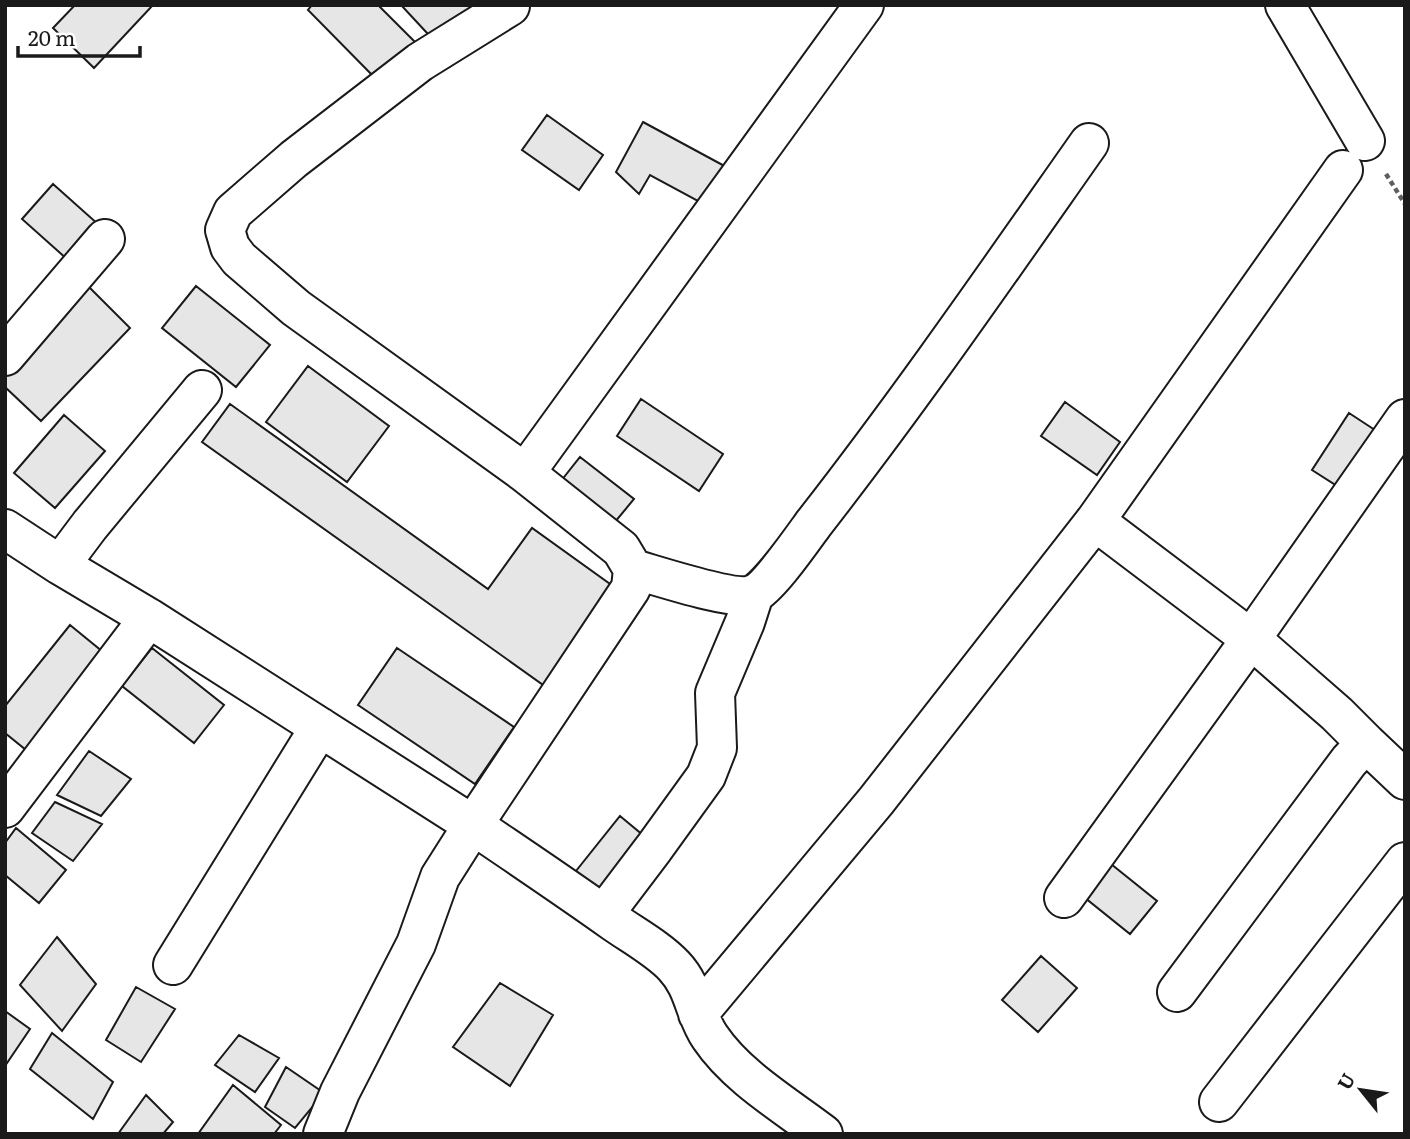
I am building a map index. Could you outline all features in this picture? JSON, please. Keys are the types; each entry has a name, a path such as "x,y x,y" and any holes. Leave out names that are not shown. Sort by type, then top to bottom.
{"street":[{"path":"525,473 864,5"},
{"path":"698,1014 876,801 1095,521 1354,155 1285,5"},
{"path":"323,1134 340,1092 416,944 440,877 616,613 631,589 633,569 621,549 525,473 296,308 239,259 230,247 225,230 233,212 294,159 420,62 510,6"},
{"path":"604,914 706,776 717,748 715,693 754,594 773,577 860,464 1089,144"},
{"path":"5,356 105,239"},
{"path":"73,548 202,390"},
{"path":"1064,898 1251,639 1405,419"},
{"path":"1095,521 1251,639 1337,714 1405,780"},
{"path":"5,529 73,548 149,618 473,825 653,949 674,966 689,986 709,1037 735,1068 823,1134"},
{"path":"633,569 712,591 736,595 754,594"},
{"path":"5,808 149,618"},
{"path":"173,965 320,727"},
{"path":"1177,992 1349,761 1366,743"},
{"path":"1219,1102 1405,862"}],"building":[{"path":"75,5 153,5 94,68 53,28"},
{"path":"312,5 378,5 417,44 379,82 308,10"},
{"path":"401,5 485,5 440,47"},
{"path":"547,115 603,155 579,190 522,150"},
{"path":"643,122 730,169 709,207 650,175 639,194 616,172"},
{"path":"53,184 99,225 68,260 22,219"},
{"path":"88,286 130,328 41,421 5,387 5,372"},
{"path":"196,286 270,345 236,387 162,328"},
{"path":"308,366 389,426 347,482 266,422"},
{"path":"641,399 723,454 699,491 617,436"},
{"path":"1065,402 1120,442 1097,475 1041,436"},
{"path":"230,404 488,589 532,528 617,589 546,687 202,442"},
{"path":"1349,413 1381,434 1345,491 1312,470"},
{"path":"64,415 105,451 55,508 14,473"},
{"path":"580,457 634,499 610,528 557,486"},
{"path":"70,625 114,661 36,758 5,733 5,706"},
{"path":"152,648 224,705 194,743 122,686"},
{"path":"397,648 514,727 475,784 358,705"},
{"path":"89,751 131,779 101,816 57,795"},
{"path":"55,802 102,824 73,861 32,833"},
{"path":"620,816 650,841 607,895 576,871"},
{"path":"16,828 66,870 39,903 5,875 5,843"},
{"path":"1106,860 1157,901 1130,934 1079,893"},
{"path":"57,937 96,984 62,1031 20,985"},
{"path":"1041,956 1077,988 1038,1032 1002,1000"},
{"path":"500,983 553,1015 510,1086 453,1047"},
{"path":"136,987 175,1009 141,1062 106,1040"},
{"path":"5,1011 30,1029 5,1066"},
{"path":"52,1033 113,1082 93,1119 30,1069"},
{"path":"239,1035 279,1058 255,1092 215,1065"},
{"path":"286,1067 324,1093 295,1128 265,1107"},
{"path":"233,1085 281,1125 274,1134 198,1134"},
{"path":"146,1095 173,1122 163,1134 118,1134"}]}
